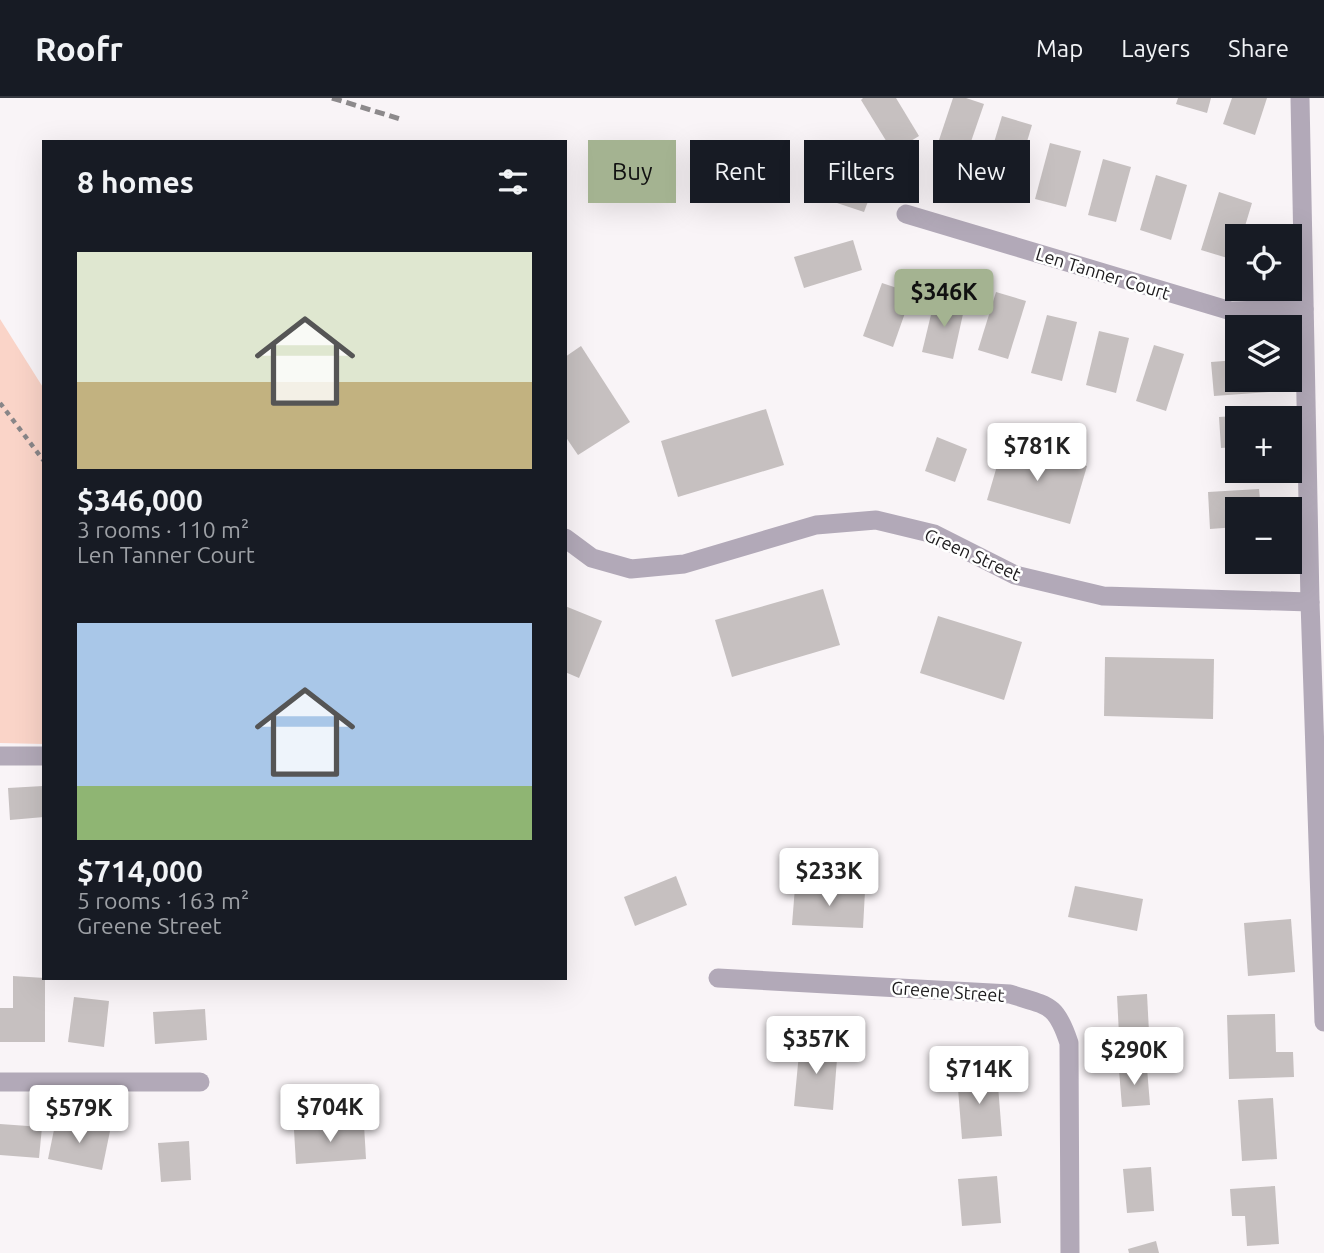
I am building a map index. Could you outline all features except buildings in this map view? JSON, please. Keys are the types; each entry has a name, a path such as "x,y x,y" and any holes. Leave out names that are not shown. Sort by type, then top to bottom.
{"street":[{"path":"1300,98 1310,601 1324,1022"},
{"name":"Len Tanner Court","path":"906,214 1231,311 1304,309"},
{"name":"Green Street","path":"567,539 592,558 631,569 684,564 816,525 876,520 934,534 1015,575 1103,596 1310,601"},
{"path":"0,756 42,757"},
{"name":"Greene Street","path":"718,978 1010,994 1044,1005 1061,1017 1069,1043 1070,1253"},
{"path":"0,1082 200,1082"}],"path":[{"path":"0,403 42,458"}],"shaded area":[{"path":"0,319 42,386 42,744 0,743"}],"railway":[{"path":"332,98 400,119"}]}
